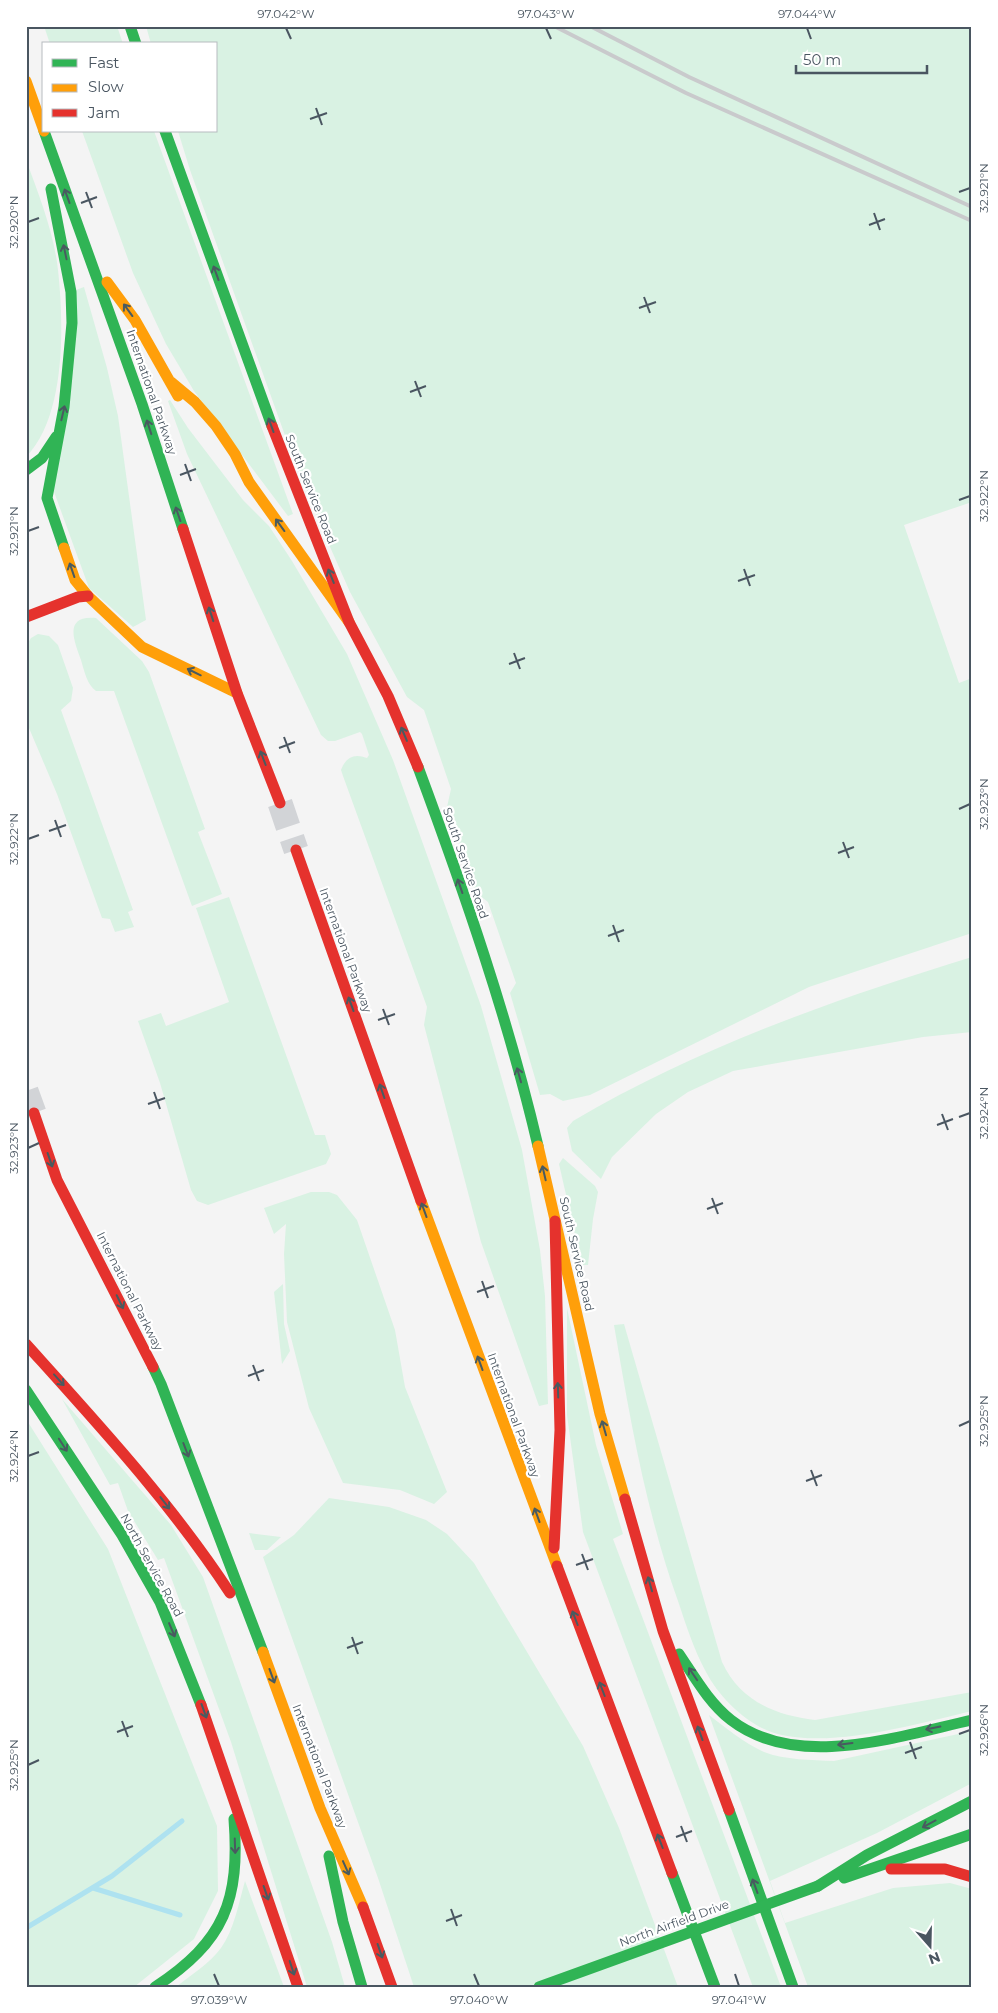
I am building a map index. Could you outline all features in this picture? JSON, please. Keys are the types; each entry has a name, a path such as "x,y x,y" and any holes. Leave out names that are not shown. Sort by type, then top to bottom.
{"main road":[{"path":"130,26 135,42"},
{"name":"International Parkway","path":"26,81 42,125"},
{"name":"International Parkway","path":"44,132 142,404 238,693 280,803"},
{"name":"South Service Road","path":"164,132 287,468 349,622 388,696 442,832 490,976 532,1122 600,1414 663,1631"},
{"path":"48,143 51,193 71,292 70,364 47,498 75,580 88,596 142,647 238,693"},
{"path":"90,258 135,320 184,407"},
{"path":"170,382 185,392 213,424 240,461 249,482 349,622"},
{"path":"26,470 42,458 57,436"},
{"path":"229,469 249,482"},
{"path":"26,617 78,597 88,596"},
{"name":"International Parkway","path":"296,850 405,1160 715,1987"},
{"name":"International Parkway","path":"34,1114 57,1180 161,1384 255,1630 320,1808 367,1916 392,1987"},
{"path":"554,1561 560,1430 555,1221"},
{"path":"26,1344 133,1462 204,1554 255,1630"},
{"name":"North Service Road","path":"26,1390 122,1535 160,1602 187,1666 298,1987"},
{"path":"663,1631 698,1682 732,1721 757,1736 775,1742 798,1747 847,1744 972,1720"},
{"path":"663,1631 793,1987"},
{"path":"155,1987 173,1976 199,1954 216,1930 226,1910 236,1865 233,1798"},
{"name":"North Airfield Drive","path":"818,1886 867,1855 972,1801"},
{"path":"320,1808 343,1922 362,1987"},
{"name":"North Airfield Drive","path":"539,1987 818,1886 876,1868 972,1834"},
{"path":"876,1868 945,1870 972,1878"}],"green space":[{"path":"44,26 117,26 122,42 49,42"},
{"path":"146,26 972,26 972,502 904,525 959,683 972,678 972,933 809,987 590,1095 563,1101 550,1094 540,1095 510,993 516,983 488,902 475,892 447,807 451,789 424,710 407,697 350,592 323,531 287,441 190,170 178,132 218,132 218,42 150,42"},
{"path":"82,132 154,132 293,514 288,516 194,391 166,344 133,273"},
{"path":"26,160 45,214 56,256 60,292 61,342 59,369 49,418 39,440 26,457"},
{"path":"84,287 107,368 118,416 146,620 133,627 89,588 53,489 76,290"},
{"path":"170,400 188,428 243,500 269,526 292,561 347,654 393,760 481,1006 522,1150 540,1250 545,1296 548,1404 539,1406 481,1242 424,1025 427,1007 341,770 345,762 351,757 367,758 369,755 362,734 360,732 335,741 328,741 321,735 187,454 168,401"},
{"path":"86,618 96,618 142,661 149,672 205,829 198,832 222,894 192,906 114,691 96,691 90,685 85,673 74,638 75,625"},
{"path":"38,634 49,636 58,645 73,688 71,701 61,710 133,910 128,912 134,927 115,932 110,919 102,918 57,794 26,721 26,646 31,638"},
{"path":"229,897 315,1135 325,1135 331,1154 326,1164 208,1205 197,1201 191,1190 160,1083 138,1021 161,1013 166,1026 229,1002 196,908"},
{"path":"972,957 972,1032 923,1037 733,1071 688,1092 656,1114 612,1157 601,1179 572,1151 567,1128 573,1121 668,1070 768,1027 818,1008"},
{"path":"563,1158 595,1186 598,1192 588,1265 582,1265 559,1164"},
{"path":"311,1192 329,1192 337,1195 357,1220 395,1330 405,1387 447,1492 434,1504 400,1490 343,1483 309,1408 287,1322 284,1254 286,1224 274,1234 264,1208"},
{"path":"283,1284 284,1324 290,1351 282,1364 274,1292"},
{"path":"567,1308 596,1445 623,1534 613,1539 781,1987 753,1987 583,1532 567,1415"},
{"path":"624,1324 722,1662 738,1687 760,1704 773,1710 800,1718 815,1720 972,1692 972,1711 877,1732 852,1736 804,1738 770,1732 748,1720 719,1692 706,1672 690,1637 657,1534 640,1465 614,1325"},
{"path":"62,1399 171,1525 203,1577 332,1942 345,1987 307,1987 231,1742 164,1558 158,1560 128,1511 118,1483 110,1485"},
{"path":"26,1419 108,1549 217,1826 218,1891 194,1939 134,1987 26,1987"},
{"path":"329,1498 389,1507 426,1520 447,1534 474,1563 583,1746 619,1828 678,1987 414,1987 378,1878 263,1557 294,1535"},
{"path":"249,1533 281,1537 267,1550 255,1550"},
{"path":"709,1715 742,1740 764,1752 781,1757 808,1760 834,1761 972,1731 972,1783 877,1833 770,1881 785,1923 893,1888 950,1883 972,1889 972,1987 808,1987"},
{"path":"245,1881 284,1987 176,1987 216,1954 226,1941 233,1924"}],"waterway":[{"path":"26,1928 112,1876 182,1821"},
{"path":"93,1888 180,1915"}],"tunnel":[{"path":"280,803 296,850"},
{"path":"26,1091 34,1113"}],"railway":[{"path":"554,26 686,93 972,221"},
{"path":"590,26 689,77 972,207"}],"traffic: fast":[{"path":"130,26 135,42"},
{"path":"44,132 142,404 183,529"},
{"path":"165,132 272,426"},
{"path":"51,189 71,292 72,323 64,407 47,498 64,548"},
{"path":"26,470 42,458 56,437"},
{"path":"418,767 484,955 513,1050 538,1146"},
{"path":"153,1367 263,1652"},
{"path":"26,1390 122,1535 160,1602 201,1705"},
{"path":"679,1654 716,1706 731,1720 757,1735 786,1744 817,1747 849,1745 913,1734 972,1720"},
{"path":"818,1886 867,1855 972,1801"},
{"path":"729,1810 793,1987"},
{"path":"155,1987 179,1970 198,1953 212,1935 223,1916 230,1896 234,1873 234,1819"},
{"path":"844,1878 972,1834"},
{"path":"329,1856 343,1922 362,1987"},
{"path":"672,1873 715,1987"},
{"path":"539,1987 818,1886"}],"traffic: slow":[{"path":"26,81 42,125"},
{"path":"107,282 135,320 178,396"},
{"path":"171,382 195,402 216,426 235,454 249,482 349,622"},
{"path":"64,548 75,580 88,596 142,647 237,693"},
{"path":"538,1146 600,1414 625,1499"},
{"path":"421,1201 557,1566"},
{"path":"263,1652 320,1808 363,1907"}],"traffic: jam":[{"path":"272,426 349,622 388,696 418,767"},
{"path":"183,529 237,693 280,803"},
{"path":"26,617 78,597 88,596"},
{"path":"296,850 421,1201"},
{"path":"34,1113 57,1180 153,1367"},
{"path":"554,1548 560,1430 555,1221"},
{"path":"26,1344 107,1434 159,1496 230,1593"},
{"path":"625,1499 663,1631 729,1810"},
{"path":"557,1566 672,1873"},
{"path":"201,1705 298,1987"},
{"path":"891,1869 945,1869 972,1877"},
{"path":"363,1907 392,1987"}]}
